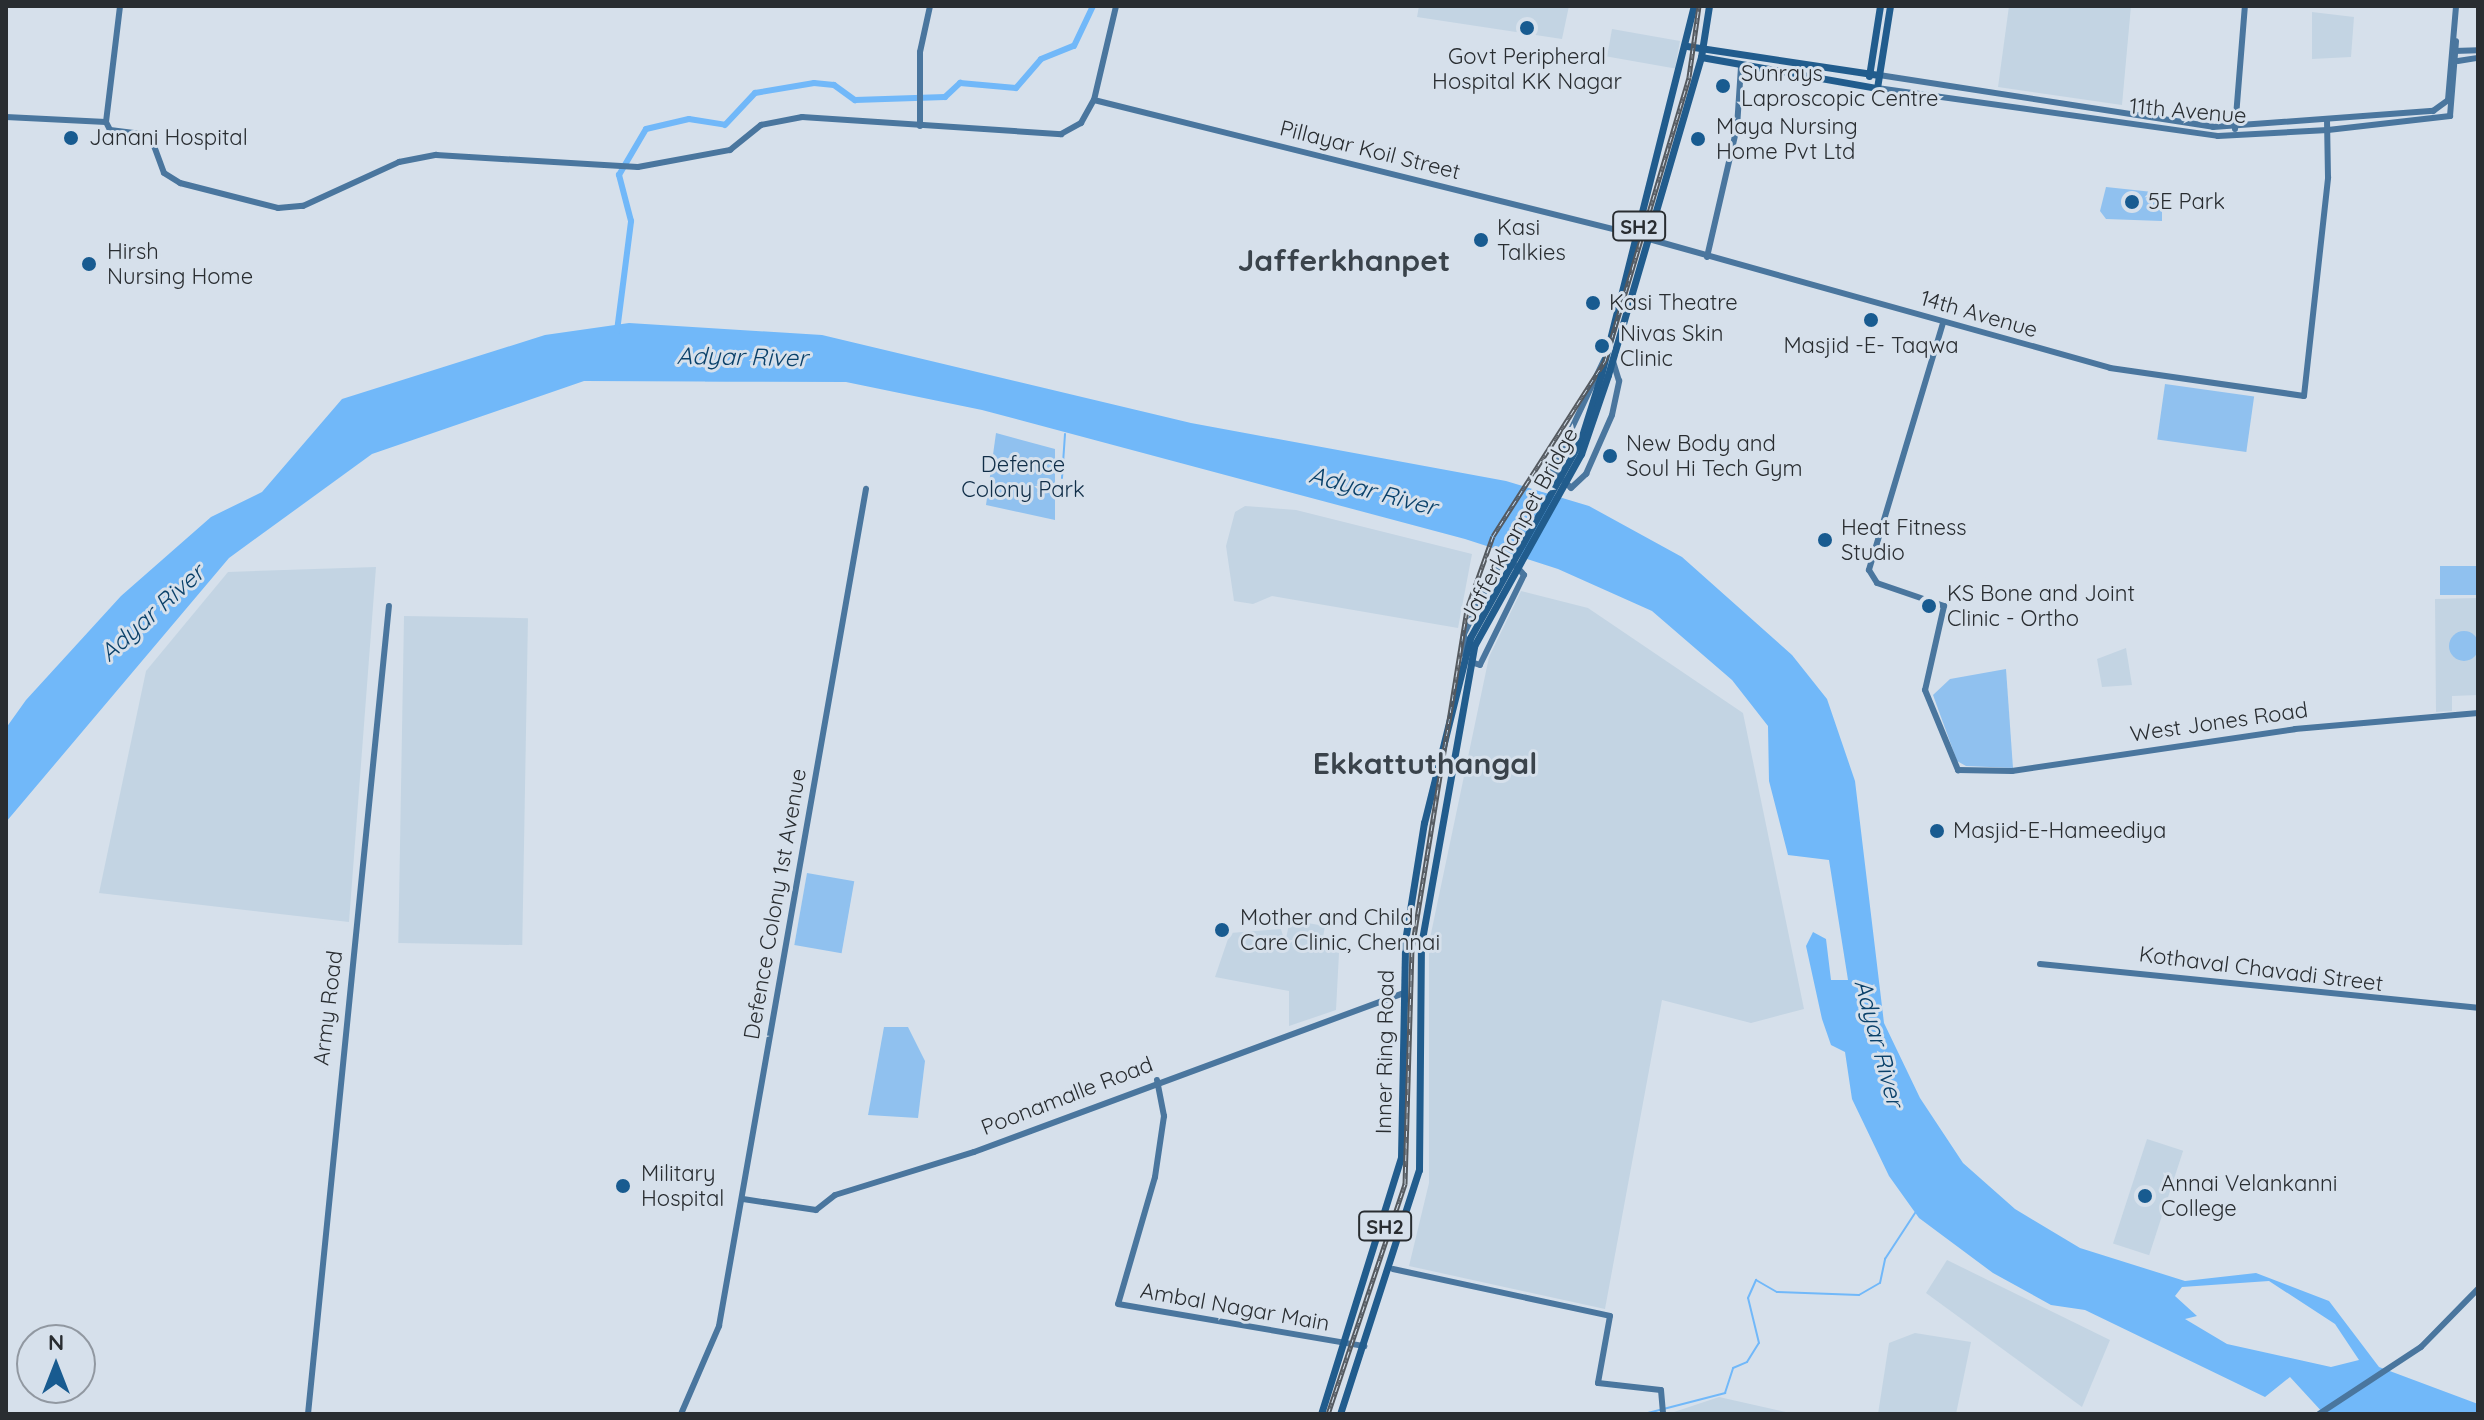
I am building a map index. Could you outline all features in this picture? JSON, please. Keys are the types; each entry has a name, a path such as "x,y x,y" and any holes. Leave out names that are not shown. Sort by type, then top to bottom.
{"main road":[{"path":"1694,6 1687,46 1702,53 1869,74 1882,72"},
{"path":"1702,53 1709,6"},
{"path":"1868,86 1880,6"},
{"path":"1877,88 1882,72 1890,6"},
{"name":"SH2","path":"1609,360 1637,235 1687,46"},
{"name":"SH2","path":"1609,360 1649,239 1702,53"},
{"name":"11th Avenue","path":"1702,53 1741,67 1877,88"},
{"path":"1785,75 1787,65"},
{"name":"Jafferkhanpet Bridge","path":"1472,642 1581,439 1609,360"},
{"name":"Inner Ring Road","path":"1321,1414 1346,1345 1401,1157 1403,993 1424,823 1472,642"},
{"name":"Inner Ring Road","path":"1340,1414 1393,1269 1419,1170 1421,945 1467,660"}],"street":[{"path":"120,6 106,122 110,130 150,135 164,173 180,183 230,191 278,208 303,206 399,162 436,155 635,168 730,150 761,125 802,117 1061,134 1081,123 1094,100 1116,6"},
{"path":"924,126 920,52 930,6"},
{"path":"2235,137 2245,6"},
{"name":"11th Avenue","path":"1877,88 2235,137 2450,116 2458,60 2455,51 2456,6"},
{"path":"2455,51 2478,50"},
{"name":"11th Avenue","path":"1882,72 2236,127 2441,108 2455,51"},
{"path":"2450,63 2478,58"},
{"path":"1707,257 1737,127 1741,67"},
{"name":"Pillayar Koil Street","path":"1094,100 1637,235"},
{"path":"6,117 106,122"},
{"path":"2327,119 2328,130"},
{"name":"14th Avenue","path":"1649,239 2110,368 2304,396 2328,130"},
{"name":"West Jones Road","path":"1943,323 1869,570 1877,583 1944,606 1925,690 1951,763 1966,775 2295,729 2478,713"},
{"path":"1609,360 1619,381 1612,415 1586,474 1571,488 1552,470 1609,360"},
{"name":"Defence Colony 1st Avenue","path":"681,1414 719,1326 866,489"},
{"path":"1501,563 1516,566 1524,575 1480,665 1467,660 1464,634 1491,578 1501,563"},
{"name":"Army Road","path":"308,1414 389,606"},
{"name":"Kothaval Chavadi Street","path":"2040,964 2478,1008"},
{"name":"Poonamalle Road","path":"743,1199 816,1210 835,1195 974,1152 1157,1080 1403,993"},
{"name":"Ambal Nagar Main","path":"1157,1080 1164,1116 1155,1177 1118,1304 1364,1346"},
{"path":"1393,1269 1610,1316 1598,1383 1661,1390 1663,1414"},
{"path":"2319,1414 2421,1347 2478,1289"}],"shaded area":[{"name":"Govt Peripheral Hospital KK Nagar","path":"1419,6 1569,6 1562,39 1417,17"},
{"path":"2009,6 2131,6 2122,105 1998,87"},
{"path":"2312,12 2354,17 2351,57 2312,59"},
{"path":"1612,29 1680,41 1675,69 1607,57"},
{"path":"1245,506 1296,510 1472,554 1458,628 1272,596 1253,604 1234,601 1226,546 1235,512"},
{"path":"376,567 349,922 99,893 146,671 228,572"},
{"path":"1521,591 1588,608 1743,713 1804,1009 1751,1023 1662,1000 1605,1309 1409,1266 1429,1183 1429,943 1489,657"},
{"path":"2478,598 2478,695 2452,696 2452,711 2436,712 2435,599"},
{"path":"404,616 528,618 522,945 398,943"},
{"path":"2126,648 2132,685 2102,687 2097,659"},
{"path":"1290,920 1325,926 1321,949 1339,953 1336,1010 1289,1026 1289,991 1215,977 1230,933 1281,929 1285,943"},
{"name":"Annai Velankanni College","path":"2147,1139 2183,1151 2149,1255 2113,1244"},
{"path":"1947,1260 2110,1340 2082,1407 1926,1293"},
{"path":"1915,1333 1971,1342 1956,1414 1878,1414 1889,1343"},
{"path":"1719,1397 1795,1414 1668,1414"}],"green space":[{"name":"5E Park","path":"2106,187 2162,193 2162,221 2106,219 2100,211"},
{"path":"2165,384 2254,397 2246,452 2157,439"},
{"name":"Defence Colony Park","path":"996,433 1055,449 1055,520 986,505"},
{"path":"2440,566 2478,566 2478,595 2440,595"},
{"path":"2464,631 2475,635 2479,646 2475,657 2464,661 2453,657 2449,646 2453,635"},
{"path":"2006,669 2013,768 1966,766 1957,761 1933,695 1950,679"},
{"path":"807,873 854,881 842,953 794,945"},
{"path":"884,1027 908,1027 925,1061 918,1118 868,1115"}],"water":[{"name":"Adyar River","path":"629,323 822,335 1191,423 1506,481 1589,506 1682,557 1792,655 1827,699 1855,781 1884,1023 1920,1098 1963,1163 2015,1209 2080,1248 2185,1281 2256,1273 2329,1301 2379,1367 2478,1404 2478,1414 2324,1414 2290,1377 2265,1397 2085,1310 2051,1305 1993,1273 1919,1218 1889,1176 1852,1099 1845,1052 1831,1045 1822,1019 1806,946 1813,932 1826,939 1831,980 1848,980 1829,860 1788,855 1769,781 1768,726 1732,680 1652,611 1558,569 1465,539 982,410 846,382 584,381 372,454 229,558 6,822 6,728 26,700 121,596 211,517 262,492 342,399 545,335","holes":["2269,1281 2335,1324 2359,1360 2331,1367 2227,1344 2185,1319 2197,1316 2175,1296 2182,1287"]}],"waterway":[{"path":"617,331 631,221 619,175 646,129 689,119 725,125 755,93 814,83 834,85 855,100 945,97 960,83 1016,88 1041,59 1074,46 1093,6"},
{"path":"1062,478 1065,434"},
{"path":"1644,1414 1725,1393 1733,1368 1747,1362 1759,1343 1748,1298 1756,1280 1777,1292 1859,1295 1880,1283 1885,1259 1915,1213"}],"railway":[{"path":"1328,1414 1405,1184 1412,949 1467,609 1493,536 1605,361 1689,77 1699,6"}],"place":[{"name":"Govt Peripheral Hospital KK Nagar","path":"1527,28"},
{"name":"Sunrays Laproscopic Centre","path":"1723,86"},
{"name":"Janani Hospital","path":"71,138"},
{"name":"Maya Nursing Home Pvt Ltd","path":"1698,139"},
{"name":"5E Park","path":"2132,202"},
{"name":"Kasi Talkies","path":"1481,240"},
{"name":"Hirsh Nursing Home","path":"89,264"},
{"name":"Kasi Theatre","path":"1593,303"},
{"name":"Masjid -E- Taqwa","path":"1871,320"},
{"name":"Nivas Skin Clinic","path":"1602,346"},
{"name":"New Body and Soul Hi Tech Gym","path":"1610,456"},
{"name":"Heat Fitness Studio","path":"1825,540"},
{"name":"KS Bone and Joint Clinic - Ortho","path":"1929,606"},
{"name":"Masjid-E-Hameediya","path":"1937,831"},
{"name":"Mother and Child Care Clinic, Chennai","path":"1222,930"},
{"name":"Military Hospital","path":"623,1186"},
{"name":"Annai Velankanni College","path":"2145,1196"}],"district":[{"name":"Jafferkhanpet","path":"1344,260"},
{"name":"Ekkattuthangal","path":"1425,763"}]}
